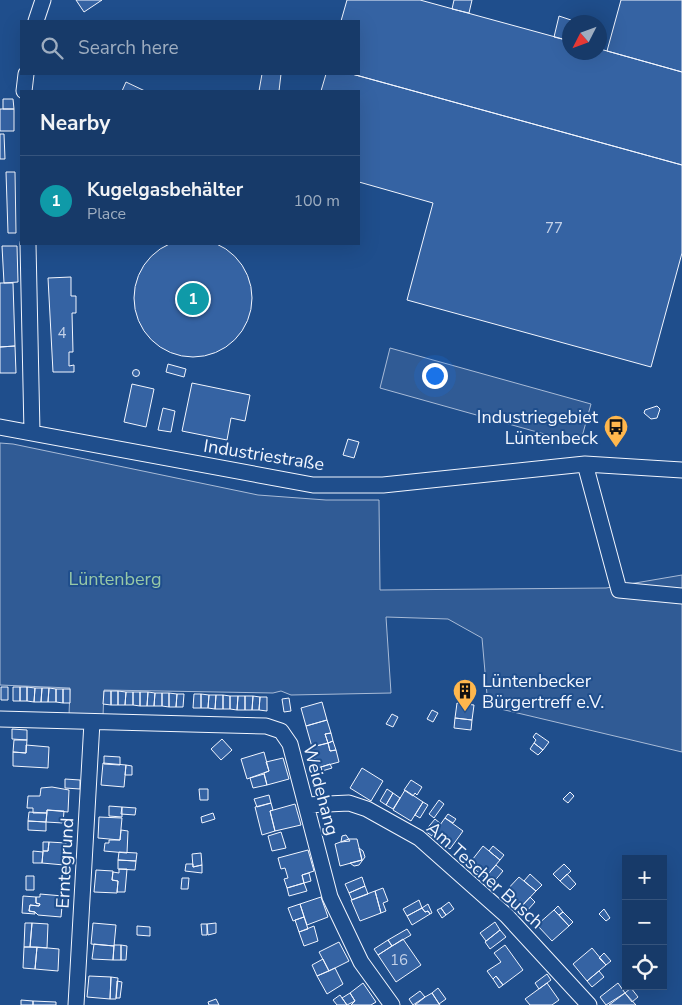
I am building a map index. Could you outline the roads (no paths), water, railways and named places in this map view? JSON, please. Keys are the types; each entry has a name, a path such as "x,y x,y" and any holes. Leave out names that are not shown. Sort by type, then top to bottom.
{"street":[{"path":"36,20 43,0"},
{"path":"24,90 26,75"},
{"path":"28,245 32,432"},
{"name":"Industriestraße","path":"0,427 313,485 383,485 585,464 682,470"},
{"path":"585,464 619,590 682,596"},
{"name":"Weidehang","path":"0,719 266,726 282,731 290,744 330,896 361,962 392,1005"},
{"name":"Erntegrund","path":"76,1005 92,722"},
{"name":"Am Tescher Busch","path":"306,805 349,803 367,808 419,838 507,916 589,1005"}],"place":[{"name":"Kugelgasbehälter","path":"193,299"},
{"name":"Industriegebiet Lüntenbeck","path":"616,448"},
{"name":"Lüntenbecker Bürgertreff e.V.","path":"465,712"}],"park label":[{"name":"Lüntenberg","path":"115,579"}]}
